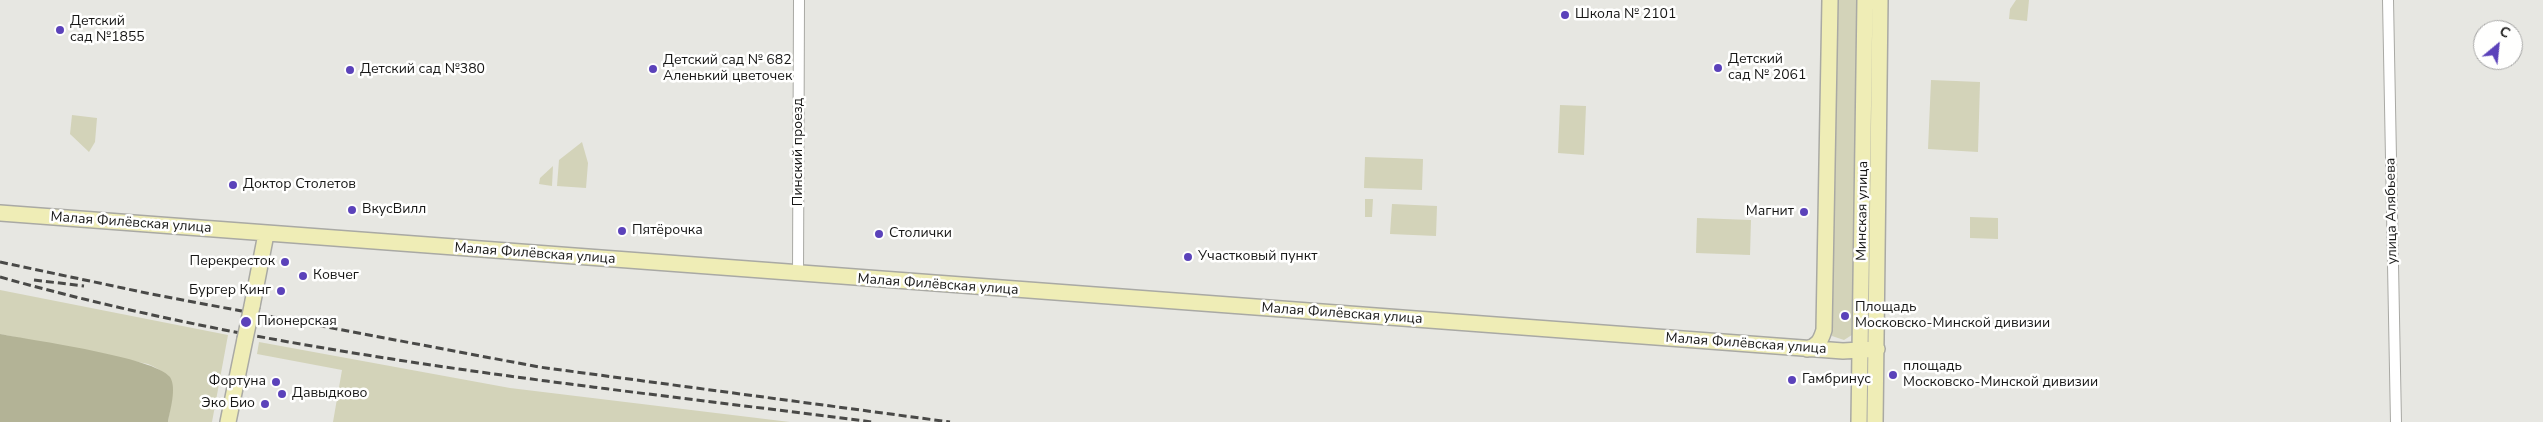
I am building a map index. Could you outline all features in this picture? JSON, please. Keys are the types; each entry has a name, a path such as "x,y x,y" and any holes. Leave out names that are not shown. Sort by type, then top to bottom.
{"street":[{"name":"Пинский проезд","path":"798,275 799,0"},
{"path":"1807,349 1819,342 1824,330 1830,0"},
{"name":"Минская улица","path":"1865,0 1869,350 1875,422"},
{"name":"Минская улица","path":"1859,422 1869,350 1880,0"},
{"name":"улица Алябьева","path":"2388,0 2396,422"},
{"name":"Малая Филёвская улица","path":"0,214 1807,349 1869,350"},
{"path":"228,422 266,234"}],"shaded area":[{"path":"1837,0 1857,0 1855,333 1844,340 1832,336 1829,328"},
{"path":"2016,0 2029,0 2027,21 2009,19 2010,9"},
{"path":"1931,80 1980,82 1978,152 1928,149"},
{"path":"1560,105 1586,106 1584,155 1558,153"},
{"path":"72,115 97,118 95,142 89,152 70,134"},
{"path":"582,142 588,163 586,188 557,186 559,160"},
{"path":"1365,157 1423,159 1422,190 1364,188"},
{"path":"553,166 552,186 539,184 540,178"},
{"path":"1365,199 1373,199 1372,217 1365,217"},
{"path":"1392,204 1437,206 1436,236 1390,234"},
{"path":"1970,217 1998,218 1998,239 1970,238"},
{"path":"1697,218 1751,220 1750,255 1696,253"},
{"path":"0,290 228,335 212,422 168,422 172,395 169,381 158,369 148,364 0,334"},
{"path":"0,334 118,356 160,370 170,377 173,387 168,422 0,422"},
{"path":"259,342 510,388 790,422 333,422 342,370 257,354"}],"railway":[{"path":"0,262 151,294 539,367 950,422"},
{"path":"0,277 107,305 215,328 324,348 543,381 872,422"},
{"path":"34,280 84,286"}],"place":[{"name":"Школа № 2101","path":"1565,15"},
{"name":"Детский сад №1855","path":"60,30"},
{"name":"Детский сад № 2061","path":"1718,68"},
{"name":"Детский сад № 682 Аленький цветочек","path":"653,69"},
{"name":"Детский сад №380","path":"350,70"},
{"name":"Доктор Столетов","path":"233,185"},
{"name":"ВкусВилл","path":"352,210"},
{"name":"Магнит","path":"1804,212"},
{"name":"Пятёрочка","path":"622,231"},
{"name":"Столички","path":"879,234"},
{"name":"Участковый пункт","path":"1188,257"},
{"name":"Перекресток","path":"285,262"},
{"name":"Ковчег","path":"303,276"},
{"name":"Бургер Кинг","path":"281,291"},
{"name":"Площадь Московско-Минской дивизии","path":"1845,316"},
{"name":"Пионерская","path":"246,322"},
{"name":"площадь Московско-Минской дивизии","path":"1893,375"},
{"name":"Гамбринус","path":"1792,380"},
{"name":"Фортуна","path":"276,382"},
{"name":"Давыдково","path":"282,394"},
{"name":"Эко Био","path":"265,404"}]}
